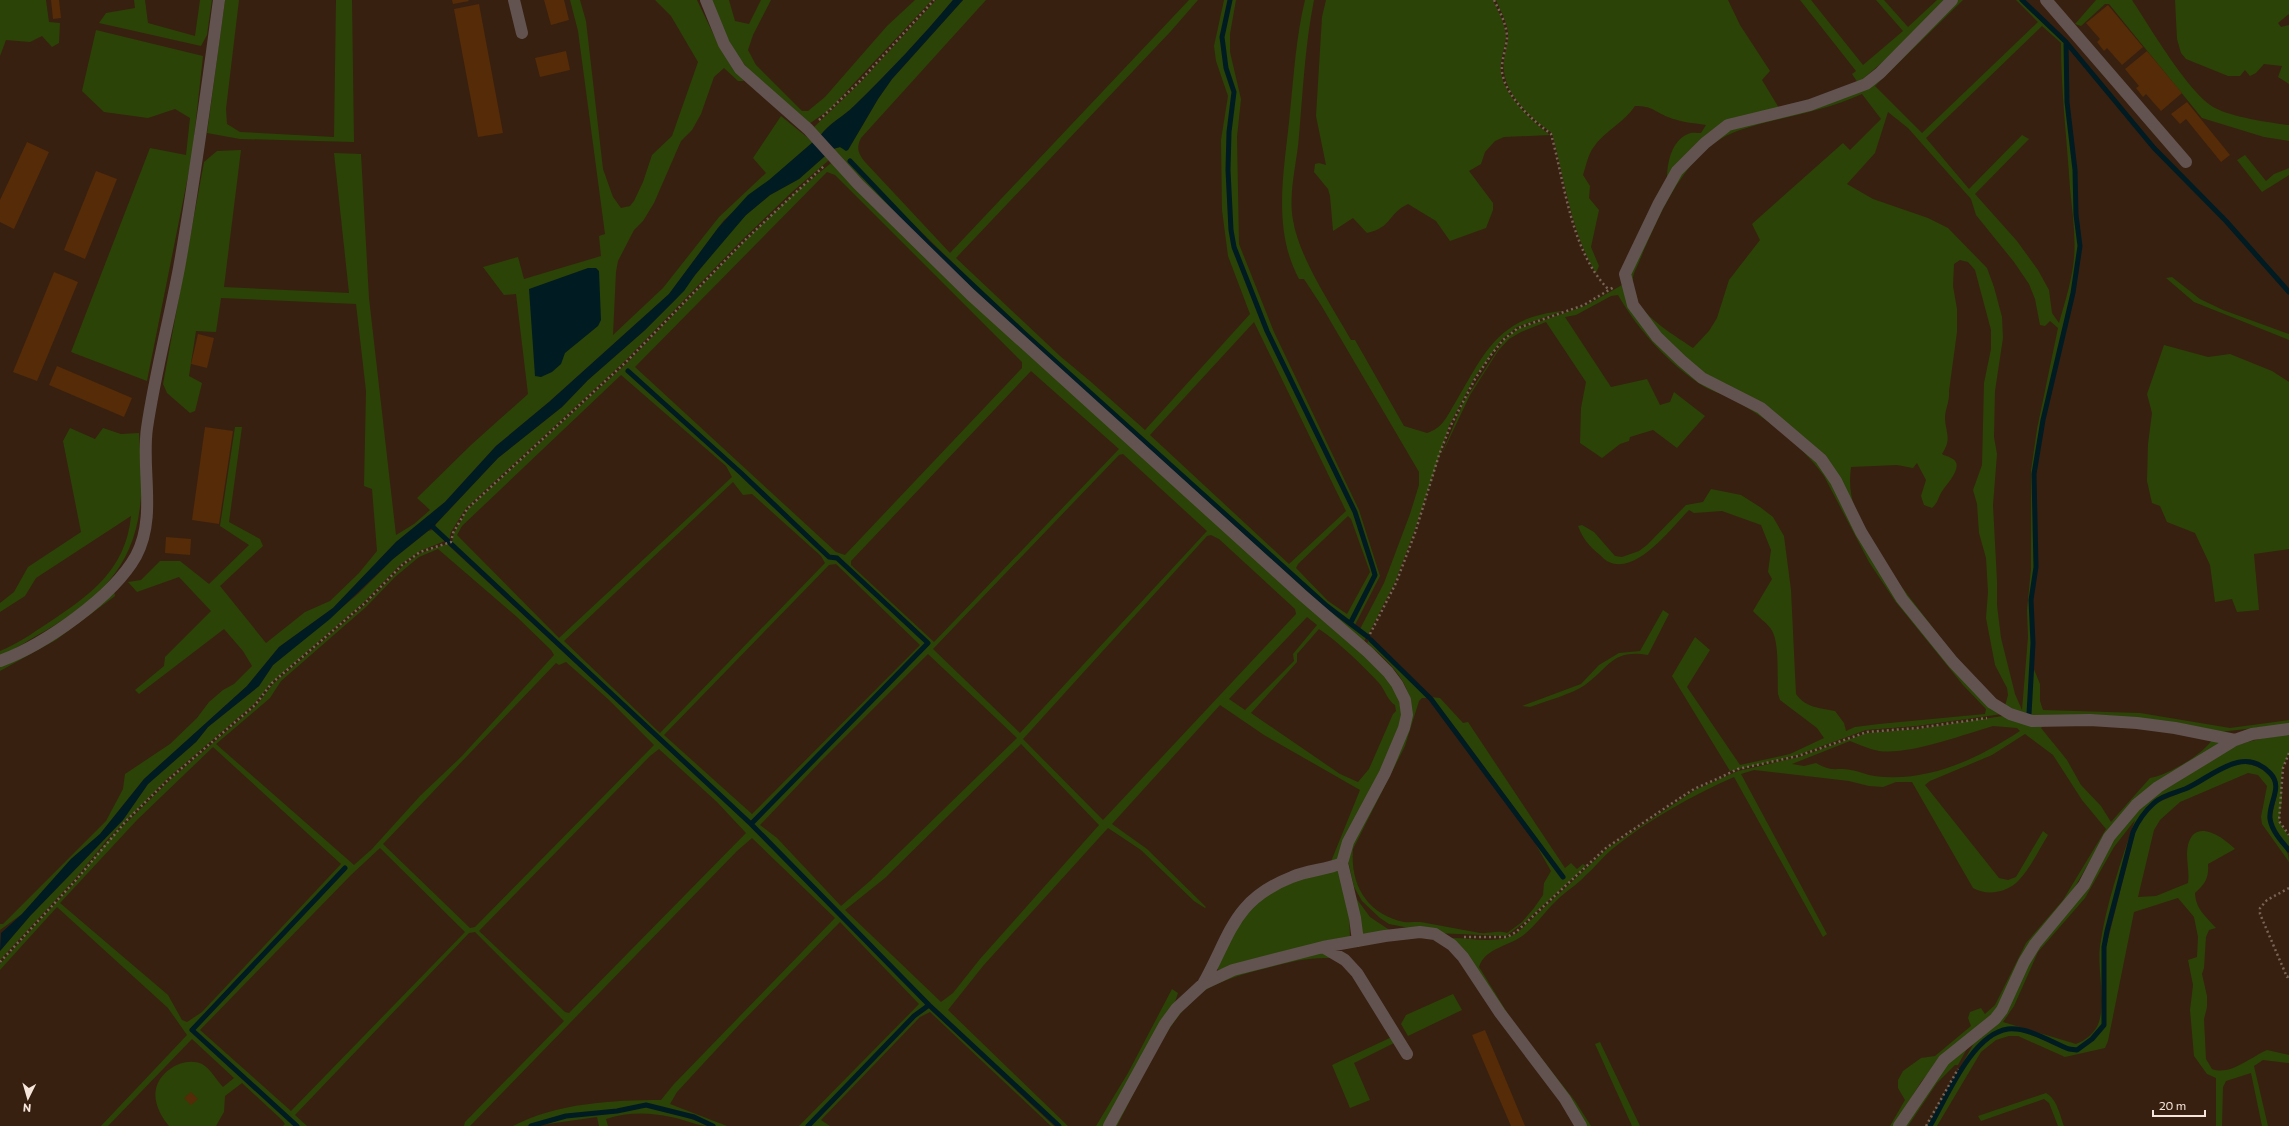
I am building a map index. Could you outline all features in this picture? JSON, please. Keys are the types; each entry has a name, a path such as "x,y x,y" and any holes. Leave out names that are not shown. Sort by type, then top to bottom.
{"street":[{"path":"0,661 14,656 56,631 109,592 125,574 137,554 143,537 148,492 146,433 197,160 219,0"},
{"path":"514,0 522,33"},
{"path":"706,0 724,44 740,69 810,132 832,157 971,295 1295,588 1363,647 1388,672 1397,684 1405,700 1407,715 1404,728 1385,773 1348,842 1342,863 1355,918 1358,941"},
{"path":"1952,0 1880,74 1866,84 1810,105 1728,125 1705,143 1678,172 1662,198 1625,274 1633,305 1657,337 1702,378 1761,408 1821,459 1836,482 1868,544 1902,599 1926,631 1986,697 2010,714 2032,721 2090,720 2137,723 2175,728 2235,740"},
{"path":"2046,0 2186,162"},
{"path":"1899,1126 1944,1060 1995,1019 2002,1010 2031,950 2047,927 2084,885 2109,837 2136,805 2158,787 2235,740 2252,734 2289,729"},
{"path":"1203,984 1231,928 1243,909 1259,893 1295,876 1327,869 1342,863"},
{"path":"1108,1126 1169,1019 1176,1009 1203,984 1233,970 1323,948 1358,941 1420,932 1435,934 1452,945 1463,957 1515,1034 1535,1057 1581,1126"},
{"path":"1323,948 1345,960 1356,973 1407,1054"}],"path":[{"path":"810,132 855,86 934,0"},
{"path":"1494,0 1504,20 1507,36 1502,71 1506,84 1516,101 1538,124 1551,134 1569,207 1585,257 1595,274 1609,290"},
{"path":"0,962 126,821 169,779 255,705 272,683 365,603 402,565 420,552 451,542 453,533 467,508 627,361 793,193 832,157"},
{"path":"1363,647 1396,583 1415,533 1439,455 1450,427 1491,355 1503,340 1518,328 1584,305 1626,281"},
{"path":"1462,937 1507,938 1516,932 1615,841 1694,789 1738,769 1798,756 1867,732 1917,728 2010,714"},
{"path":"2289,753 2283,768 2280,816 2280,821 2289,835"},
{"path":"2289,888 2267,900 2260,908 2260,914 2287,977 2289,976"},
{"path":"1926,1126 1960,1066"}],"green space":[{"path":"0,0 46,0 49,22 60,23 59,43 52,47 42,36 30,42 6,40 0,56"},
{"path":"134,0 145,0 148,23 195,36 200,0 212,0 207,35 201,46 99,23 106,13 135,8"},
{"path":"225,0 239,0 226,109 227,124 240,132 334,137 336,0 352,0 354,142 240,139 207,133"},
{"path":"570,0 580,0 586,21 603,169 613,197 621,208 630,206 634,201 643,182 652,155 672,136 698,62 671,16 655,0 697,0 721,50 744,81 738,81 724,68 714,77 701,114 692,130 681,141 654,203 643,221 634,230 618,261 616,272 613,335 663,288 719,217 766,173 753,158 781,116 813,142 724,220 669,294 549,402 496,446 445,502 396,542 333,608 279,647 247,686 144,779 100,834 71,859 22,914 0,930 0,924 3,924 106,821 123,789 125,774 170,744 197,718 209,702 223,690 234,684 252,666 243,651 224,629 139,694 135,690 164,666 165,657 211,611 179,577 137,592 128,582 141,580 160,561 180,561 209,584 249,545 220,526 235,427 242,427 229,522 260,539 263,546 220,586 266,643 305,612 330,601 359,573 377,551 372,489 364,486 366,391 356,304 221,298 216,332 196,331 189,376 202,383 195,411 190,413 167,393 163,384 204,162 217,151 241,150 224,287 349,293 334,153 361,154 369,298 396,535 414,524 430,510 417,498 471,445 528,394 516,294 504,295 483,267 518,257 524,279 601,256 599,236 605,234 578,31"},
{"path":"711,0 729,0 735,21 749,24 761,0 771,0 753,35 748,50 756,65 802,111 808,111 825,97 887,26 915,0 932,0 829,110 809,124 756,78 738,57 728,40"},
{"path":"936,0 953,0 880,80 850,110 828,127 820,136 814,127 861,82"},
{"path":"963,0 986,0 861,138 858,148 859,153 865,162 950,253 1189,0 1198,0 1171,31 956,258 1060,356 1145,430 1250,314 1228,256 1222,210 1221,140 1228,96 1216,61 1214,46 1224,0 1229,0 1221,37 1225,68 1233,92 1228,132 1226,170 1229,230 1233,247 1266,332 1353,512 1372,568 1373,575 1350,621 1328,605 1085,387 966,276 851,161 849,162 964,277 1083,389 1326,607 1366,637 1364,642 1057,368 904,224 833,149 840,147 848,150 878,99 892,79","holes":["1254,322 1346,511 1289,564 1150,435","1348,516 1351,519 1370,572 1347,614 1328,601 1296,568 1298,564"]},
{"path":"1231,0 1236,0 1230,34 1230,52 1241,99 1237,137 1239,244 1274,332 1359,510 1380,576 1355,625 1352,622 1376,575 1356,511 1268,331 1235,247 1232,229 1229,170 1230,132 1236,92 1227,68 1223,37"},
{"path":"1305,0 1314,0 1306,51 1298,146 1292,189 1292,210 1296,235 1317,282 1351,340 1355,340 1404,426 1427,433 1437,428 1447,417 1475,368 1496,340 1508,329 1523,321 1541,315 1563,311 1517,327 1502,339 1474,378 1449,426 1414,532 1395,582 1368,635 1360,629 1384,583 1410,514 1419,485 1419,472 1321,305 1304,279 1299,279 1290,259 1285,239 1282,197 1283,176 1299,28"},
{"path":"1326,0 1493,0 1506,32 1501,67 1503,80 1512,98 1535,123 1550,135 1504,137 1495,141 1485,152 1481,164 1469,171 1493,203 1493,210 1486,228 1450,241 1436,221 1408,204 1396,212 1386,224 1367,233 1353,218 1333,231 1328,189 1314,172 1315,164 1319,163 1326,165 1316,116 1322,17"},
{"path":"1496,0 1728,0 1740,25 1770,71 1762,80 1779,108 1730,123 1667,179 1669,160 1674,147 1682,137 1689,133 1701,133 1706,125 1677,120 1649,108 1635,106 1593,148 1583,175 1590,186 1589,198 1599,210 1591,247 1599,266 1596,273 1580,240 1552,133 1529,115 1515,99 1506,81 1504,64 1508,33"},
{"path":"1800,0 1811,0 1863,65 1903,31 1876,0 1884,0 1908,27 1937,0 1947,0 1905,43 1858,83 1852,74 1856,71"},
{"path":"1957,0 1963,0 1875,86 1922,133 2038,22 2016,0 2020,0 2064,43 2066,102 2074,170 2075,215 2079,246 2076,272 2042,419 2033,474 2034,567 2030,599 2032,643 2027,716 2010,712 1994,702 1971,678 1924,623 1879,560 1823,457 1767,410 1705,375 1683,358 1644,316 1635,303 1629,287 1630,273 1666,197 1678,177 1711,142 1730,130 1831,101 1859,90 1883,73","holes":["2042,26 2061,43 2063,98 2074,223 2074,249 2070,283 2059,323 2052,313 2049,290 2038,270 2017,241 1975,194 2029,139 2022,135 1969,189 1926,138","1862,94 1881,119 1850,150 1843,143 1752,224 1760,240 1729,280 1717,318 1709,331 1693,348 1661,326 1642,308 1636,297 1633,286 1634,273 1662,211 1687,170 1702,153 1720,140 1740,130 1817,110","1888,112 1908,128 1971,199 1976,215 2014,262 2029,284 2035,299 2040,325 2045,326 2050,321 2058,328 2037,429 2031,470 2031,569 2027,610 2028,637 2022,710 2015,694 2001,638 1997,605 1993,505 1997,454 1994,437 1995,391 2003,338 2002,317 1987,268 1948,228 1928,218 1873,199 1847,184 1875,153","1960,260 1968,262 1975,270 1991,330 1991,349 1984,383 1982,465 1973,490 1977,504 1979,533 1986,558 1988,592 1986,618 1995,665 2007,688 2008,695 2005,706 1993,697 1962,664 1895,578 1861,523 1853,504 1850,488 1851,467 1897,465 1913,468 1917,463 1926,480 1921,496 1924,505 1932,508 1954,474 1957,465 1955,461 1942,454 1948,440 1945,415 1949,398 1957,332 1957,309 1953,286 1954,264"]},
{"path":"2096,0 2132,0 2170,59 2182,75 2205,100 2215,108 2241,117 2289,125 2289,141 2264,137 2202,118 2109,4 2105,4 2081,26 2075,24"},
{"path":"2175,0 2289,0 2289,14 2278,23 2281,27 2289,25 2289,84 2278,77 2282,66 2264,64 2256,73 2250,76 2245,70 2240,76 2228,76 2186,59 2181,53 2177,39"},
{"path":"96,30 203,56 192,156 147,381 71,352 150,148 186,155 190,118 175,109 148,118 104,112 82,91"},
{"path":"2245,155 2266,181 2274,174 2289,168 2289,175 2262,192 2237,160"},
{"path":"825,156 829,160 792,192 742,240 626,360 466,508 451,532 449,541 435,528 436,524 498,458 562,407 588,380 645,330 677,298 726,236 746,215 770,195 799,179"},
{"path":"831,163 1341,632 1397,689 1402,715 1397,735 1338,858 1330,864 1360,790 1264,735 1220,705 1112,824 1147,849 1206,907 1205,908 1194,901 1141,850 1108,828 983,966 948,1010 1068,1126 1061,1126 930,1005 753,824 929,642 837,558 829,556 742,472 628,369 626,372 740,473 828,557 836,559 927,643 751,823 546,633 452,542 454,533 468,509 628,362 744,242 794,194","holes":["827,172 835,175 1022,362 1022,368 845,555 836,552 635,367","1031,371 1119,449 934,642 851,565 851,561","621,375 726,466 732,477 559,638 457,535 462,526","1123,454 1207,531 1020,733 933,649 1119,455","733,482 743,495 752,494 821,556 825,563 660,733 564,641","1211,535 1219,539 1295,609 1296,614 1103,820 1023,739 1207,536","836,564 920,645 752,814 664,735 829,565","1307,617 1317,625 1293,654 1294,661 1245,710 1229,699","1319,629 1350,654 1379,683 1390,701 1395,705 1396,711 1393,714 1369,769 1358,782 1340,774 1251,713 1297,662 1297,654","928,654 1017,738 870,881 841,906 777,838 760,825 821,761","1021,744 1099,825 980,959 953,993 941,1002 845,910 885,878"]},
{"path":"2172,277 2200,299 2223,310 2289,334 2289,340 2194,302 2166,278"},
{"path":"1622,285 1654,340 1753,408 1819,462 1868,552 2002,714 1917,726 1866,730 1798,755 1730,771 1672,676 1695,637 1710,650 1687,687 1740,765 1790,754 1824,738 1817,728 1780,700 1778,694 1778,660 1774,635 1769,626 1753,611 1772,579 1768,572 1771,550 1761,525 1722,511 1694,513 1689,510 1664,537 1642,556 1631,562 1620,564 1604,559 1596,552 1584,539 1578,526 1582,525 1594,532 1615,556 1622,557 1639,551 1647,545 1686,505 1703,502 1711,489 1741,495 1773,517 1784,536 1791,590 1796,694 1800,699 1814,707 1835,711 1844,723 1846,731 1855,727 1879,724 1985,714 1986,709 1963,685 1895,601 1869,562 1824,476 1815,464 1781,431 1742,404 1703,386 1666,357 1635,321 1618,295 1611,296 1576,315 1565,317 1611,387 1647,379 1660,405 1670,402 1674,392 1705,416 1677,448 1653,430 1630,437 1629,441 1620,444 1602,458 1580,443 1581,408 1586,382 1546,322 1521,332 1509,339 1498,351 1470,395 1441,456 1463,403 1504,340 1518,329 1585,306"},
{"path":"2164,345 2208,357 2230,354 2272,371 2289,382 2289,549 2254,554 2259,610 2237,612 2232,599 2215,602 2210,565 2195,533 2167,522 2160,506 2152,503 2147,481 2148,444 2152,413 2147,394"},
{"path":"70,428 95,439 103,428 121,434 139,433 142,489 138,521 132,542 123,561 112,577 99,592 83,606 65,619 0,656 0,651 37,631 91,592 103,580 113,566 122,552 128,535 131,516 36,578 25,596 0,612 0,603 14,592 28,567 81,532 63,441"},
{"path":"433,530 445,541 420,551 401,564 364,602 272,682 254,704 168,778 107,840 75,879 0,960 0,951 30,916 123,820 148,784 196,742 208,727 259,686 273,665 358,594 393,559 428,531"},
{"path":"447,544 750,825 927,1005 913,1015 806,1126 799,1126 919,1004 840,922 739,1025 677,1092 670,1104 727,1126 716,1126 694,1116 646,1104 617,1110 566,1115 527,1126 513,1126 548,1112 586,1104 661,1100 674,1084 835,918 752,838 737,851 470,1126 464,1126 465,1122 564,1021 475,932 469,933 295,1115 307,1126 299,1126 193,1030 346,869 344,867 190,1030 295,1126 283,1126 285,1124 282,1120 242,1083 225,1096 224,1112 216,1126 169,1126 158,1109 155,1094 158,1082 162,1076 174,1066 188,1062 202,1064 208,1068 223,1087 234,1078 192,1039 108,1126 101,1126 187,1035 168,1008 57,907 0,970 0,964 77,880 108,841 170,780 256,706 273,684 366,604 403,566 421,553","holes":["438,549 517,617 551,650 554,655 462,756 420,796 372,849 354,865 216,744 270,698 281,681 366,607 395,577 419,557","566,662 608,699 654,745 475,927 470,928 383,844 556,663 559,665","213,747 341,864 202,1012 187,1022 182,1020 168,995 60,903 137,820","659,749 717,802 746,833 569,1013 565,1012 479,931 650,756","380,848 465,932 291,1111 200,1030 351,875"]},
{"path":"114,591 115,596 56,640 0,671 0,667"},
{"path":"1663,610 1669,614 1648,655 1636,654 1619,657 1612,661 1580,688 1530,707 1522,706 1581,684 1599,665 1619,653 1640,651"},
{"path":"1369,640 1427,698 1422,698 1419,701 1405,746 1353,849 1354,874 1358,886 1371,905 1391,918 1404,922 1423,922 1480,933 1507,933 1522,922 1534,908 1543,895 1544,883 1551,871 1535,843 1562,879 1565,877 1458,731 1431,697 1440,698 1463,723 1468,722 1565,868 1571,863 1577,869 1583,864 1586,866 1526,921 1506,936 1435,933 1389,924 1380,918 1362,901 1354,887 1347,856 1382,785 1409,696 1398,674 1367,643"},
{"path":"2033,667 2040,684 2040,701 2043,710 2140,713 2230,728 2289,720 2289,724 2220,732 2030,716"},
{"path":"2003,716 2051,721 2041,728 2067,760 2081,785 2101,806 2111,822 2150,778 2166,773 2185,763 2209,744 2213,738 2224,742 2108,830 2076,885 1996,1012 1931,1070 1921,1082 1894,1126 1890,1126 1905,1100 1898,1088 1898,1080 1903,1071 1921,1058 1935,1056 1971,1026 1968,1018 1970,1012 1981,1008 1985,1014 1995,1005 2026,943 2063,900 2106,829 2082,800 2053,755 2025,734 1992,755 1930,781 1925,785 1999,878 2008,880 2016,877 2043,831 2048,835 2031,864 2019,880 2009,888 1997,892 1984,892 1973,888 1912,782 1896,782 1883,787 1869,786 1849,781 1754,770 1741,774 1827,934 1823,937 1734,777 1670,809 1611,850 1582,879 1560,897 1526,933 1520,938 1487,955 1482,960 1479,967 1513,1022 1575,1101 1591,1126 1586,1126 1447,938 1491,940 1516,934 1607,849 1695,790 1738,771 1799,757 1867,733 1918,729","holes":["1993,726 2017,728 2020,731 1987,751 1951,767 1914,776 1874,776 1846,769 1830,769 1816,763 1804,766 1792,764 1850,741 1879,751 1906,750 1936,743"]},
{"path":"2289,733 2289,752 2283,767 2281,779 2282,800 2279,821 2289,837 2289,848 2275,829 2272,817 2278,784 2268,771 2259,763 2249,760 2238,761 2165,796 2151,805 2144,811 2132,832 2106,931 2103,946 2103,1024 2091,1038 2077,1049 2069,1048 2037,1033 2017,1028 2001,1030 1987,1038 1975,1049 1964,1064 1930,1126 1927,1126 1974,1043 2125,820 2180,777 2211,757 2241,744","holes":["2135,820 2114,883 2100,946 2099,955 2102,1004 2098,1026 2093,1033 2083,1041 2076,1044 2003,1022 2014,1006 2038,952 2085,898 2114,847"]},
{"path":"2240,763 2256,766 2265,771 2275,784 2269,810 2269,825 2286,850 2289,862 2262,824 2261,817 2267,786 2258,775 2248,773 2180,802 2160,820 2154,830 2138,897 2156,896 2188,883 2188,845 2192,837 2197,832 2210,832 2224,840 2235,849 2208,864 2206,880 2195,893 2199,908 2216,928 2209,930 2206,937 2204,968 2202,974 2207,996 2207,1007 2204,1019 2206,1059 2212,1069 2226,1070 2240,1065 2267,1050 2289,1055 2289,1063 2263,1060 2254,1066 2268,1126 2262,1126 2251,1073 2226,1081 2223,1087 2222,1126 2216,1126 2216,1078 2207,1074 2194,1056 2190,1010 2193,985 2188,960 2197,957 2198,937 2194,917 2178,898 2134,912 2108,1041 2105,1048 2065,1057 2018,1036 2009,1036 1996,1040 1981,1052 1937,1126 1932,1126 1956,1081 1978,1050 1991,1038 2005,1031 2020,1031 2062,1048 2077,1051 2093,1040 2105,1025 2106,947 2135,833 2140,820 2156,803 2185,791 2231,765"},
{"path":"1339,869 1349,914 1350,938 1289,950 1218,970 1217,966 1234,931 1259,899 1269,891 1287,882"},
{"path":"1356,898 1370,917 1391,931 1364,936 1360,934"},
{"path":"1322,952 1342,959 1321,958 1304,960 1251,972 1218,983 1204,991 1190,1002 1154,1053 1117,1126 1113,1126 1171,1021 1196,994 1227,977"},
{"path":"1172,989 1178,993 1175,1002 1104,1126 1096,1126 1128,1073"},
{"path":"1453,994 1462,1010 1408,1036 1401,1024 1406,1015"},
{"path":"929,1008 1054,1126 1051,1126 930,1012 920,1017 821,1120 830,1126 811,1126 917,1016"},
{"path":"1394,1036 1398,1041 1354,1063 1370,1100 1350,1108 1332,1065"},
{"path":"1600,1042 1640,1126 1632,1126 1595,1044"},
{"path":"1969,1045 1958,1065 1955,1065 1937,1083 1908,1126 1902,1126 1941,1070"},
{"path":"2046,1093 2053,1099 2064,1126 2058,1126 2049,1103 2044,1099 1981,1121 1978,1116"},
{"path":"646,1107 667,1110 710,1126 700,1125 663,1115 638,1114 622,1115 606,1119 608,1126 599,1126 597,1117 534,1126 567,1117"}],"water":[{"path":"953,0 963,0 892,79 878,99 848,150 846,151 840,147 833,149 820,136 824,131 850,110 880,80"},
{"path":"813,142 825,156 799,179 770,195 746,215 695,275 684,291 645,330 588,380 562,407 498,458 433,527 393,559 330,619 273,665 259,686 208,727 196,742 148,784 123,820 30,916 0,951 1,933 22,914 71,859 100,834 144,779 247,686 279,647 333,608 396,542 445,502 496,446 549,402 669,294 718,228 748,195 769,180"},
{"path":"588,268 596,268 599,271 601,320 598,326 565,353 561,364 552,372 541,377 535,376 529,289"}],"building":[{"path":"51,0 59,0 61,18 53,19"},
{"path":"452,0 468,0 469,1 453,4"},
{"path":"544,0 564,0 569,20 551,25"},
{"path":"479,4 503,133 478,137 454,9"},
{"path":"2108,5 2143,47 2122,65 2107,48 2104,51 2097,42 2100,39 2086,23"},
{"path":"566,51 570,70 540,77 535,58"},
{"path":"2147,51 2182,93 2161,111 2146,94 2143,97 2136,88 2139,86 2125,69"},
{"path":"2187,102 2230,155 2221,162 2186,119 2180,124 2171,114"},
{"path":"27,142 49,152 14,229 0,222 0,200"},
{"path":"96,171 117,179 85,259 64,250"},
{"path":"54,272 78,282 37,381 13,372"},
{"path":"198,334 214,338 207,368 191,364"},
{"path":"57,366 132,398 124,417 49,385"},
{"path":"205,427 233,431 219,524 192,520"},
{"path":"166,537 191,539 190,555 165,553"},
{"path":"1485,1030 1525,1126 1511,1126 1472,1035"},
{"path":"191,1092 198,1099 191,1105 184,1098"}],"waterway":[{"path":"1230,0 1222,37 1226,68 1234,92 1229,132 1228,170 1231,230 1234,247 1267,331 1355,512 1373,568 1375,575 1351,622"},
{"path":"2022,0 2066,42 2154,148 2226,221 2289,292"},
{"path":"2029,714 2033,643 2031,600 2036,567 2034,474 2043,420 2073,293 2080,246 2076,215 2075,170 2067,102 2066,42"},
{"path":"850,161 928,243 1024,333 1327,606 1368,637"},
{"path":"628,371 741,473 829,557 837,558 928,643 751,824"},
{"path":"433,527 751,824 929,1005 1059,1126"},
{"path":"1371,640 1431,699 1563,877"},
{"path":"1930,1126 1962,1068 1983,1042 1995,1033 2008,1029 2023,1030 2069,1049 2077,1050 2092,1039 2104,1025 2104,947 2107,931 2133,832 2139,820 2157,800 2185,789 2216,771 2238,762 2249,762 2259,765 2274,778 2276,789 2271,807 2270,819 2275,832 2289,850"},
{"path":"297,1126 192,1030 345,868"},
{"path":"808,1126 914,1016 929,1005"},
{"path":"531,1126 566,1116 617,1111 646,1105 694,1117 713,1126"}]}
